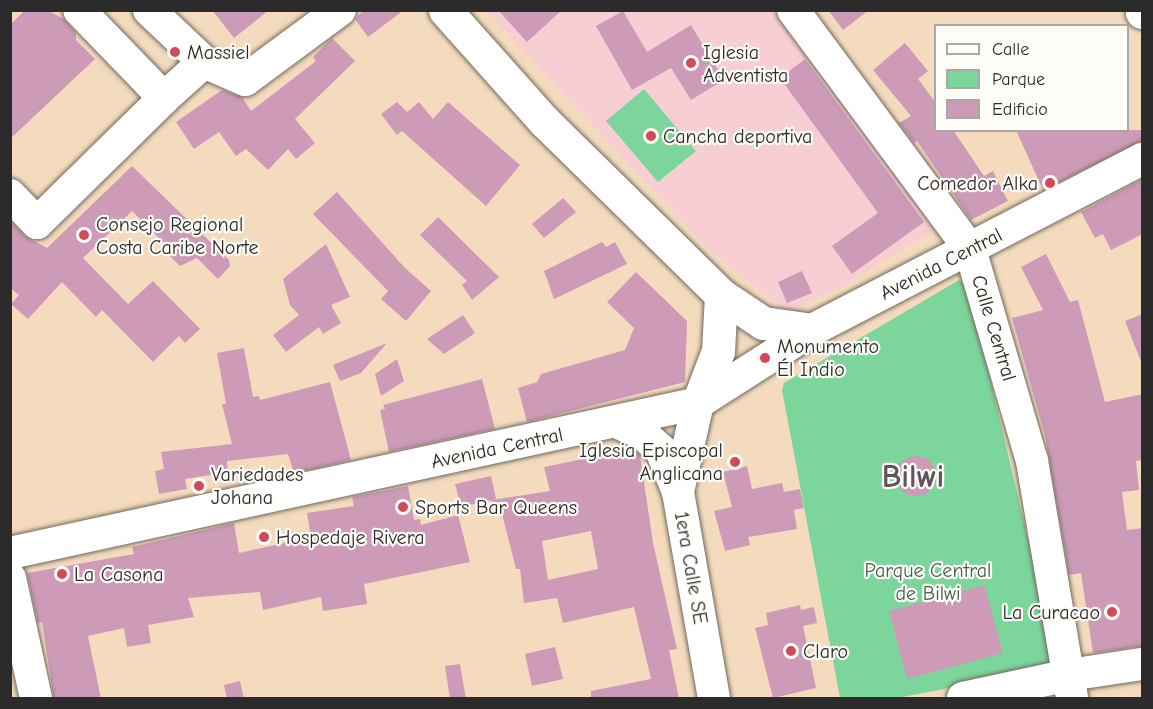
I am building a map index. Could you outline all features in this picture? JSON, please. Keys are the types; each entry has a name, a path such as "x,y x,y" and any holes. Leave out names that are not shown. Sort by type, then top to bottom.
{"main road":[{"path":"445,10 544,121 721,295 763,323 812,330"},
{"path":"698,403 718,351 721,295"}],"street":[{"path":"79,10 164,98"},
{"path":"149,10 204,62 244,80 340,10"},
{"name":"Calle Central","path":"793,10 970,249 1032,461 1070,687"},
{"path":"10,195 37,223 164,98 204,62"},
{"name":"Avenida Central","path":"10,553 698,403 812,330 1143,159"},
{"name":"1era Calle SE","path":"698,403 678,492 714,699"},
{"path":"616,422 643,434 661,450 678,492"},
{"path":"10,578 36,699"},
{"path":"963,699 1070,687 1143,664"}],"shaded area":[{"path":"486,11 772,11 936,228 849,283 787,312 710,251"}],"green space":[{"name":"Cancha deportiva","path":"644,89 696,151 658,182 606,121"},
{"name":"Parque Central de Bilwi","path":"959,280 969,289 1058,667 897,698 840,698 782,390 784,383"}],"building":[{"path":"25,10 47,10 64,19 76,33 76,40 95,59 10,139 10,25"},
{"path":"212,10 269,10 234,38"},
{"path":"364,10 404,10 368,37 355,19"},
{"path":"498,10 562,10 527,42"},
{"path":"828,10 869,10 843,30"},
{"path":"623,11 647,52 691,25 724,80 691,100 671,68 632,90 596,26"},
{"path":"332,38 355,61 295,119 315,143 296,159 288,149 268,170 246,149 236,156 219,132 194,149 176,122 222,90 242,97 251,111 316,61 313,57"},
{"path":"905,43 928,71 918,79 934,100 934,132 954,132 984,176 993,171 1008,201 971,220 917,141 914,143 899,123 911,116 873,70"},
{"path":"805,59 924,222 852,274 832,246 878,213 780,78"},
{"path":"397,102 407,112 419,102 433,119 448,102 520,165 486,206 402,131 397,135 381,114"},
{"path":"1143,130 1143,141 1043,190 1017,132"},
{"path":"132,166 229,260 230,266 218,279 197,258 180,266 169,255 173,252 132,211 83,258 128,304 153,281 200,329 185,343 179,336 153,362 102,310 96,317 62,282 28,319 11,304 19,295 10,288 10,221 25,236 47,248"},
{"path":"1143,179 1143,234 1111,250 1103,234 1095,238 1081,212"},
{"path":"337,192 405,268 431,291 406,321 381,299 388,291 313,214"},
{"path":"563,198 576,212 544,238 532,224"},
{"path":"438,217 499,277 472,300 462,285 467,281 420,235"},
{"path":"602,242 606,247 615,242 627,264 554,299 544,271"},
{"path":"326,244 350,297 331,305 341,323 323,334 319,327 286,352 273,335 299,315 290,305 283,279"},
{"path":"1046,254 1070,302 1078,300 1105,402 1143,394 1143,460 1136,461 1139,490 1122,492 1127,530 1143,528 1143,646 1093,653 1081,573 1069,575 1045,435 1012,318 1043,310 1021,267"},
{"path":"802,271 812,293 787,303 778,282"},
{"path":"636,272 687,321 685,382 527,422 518,388 537,382 541,374 625,350 634,328 607,302"},
{"path":"1143,314 1143,363 1142,364 1125,321"},
{"path":"463,315 475,333 444,354 427,339"},
{"path":"387,343 361,373 340,381 333,365"},
{"path":"244,348 253,397 259,396 260,400 330,382 351,460 294,473 288,454 227,461 228,472 185,479 187,489 159,494 155,471 164,469 161,452 232,444 222,404 226,404 217,353"},
{"path":"397,359 404,381 381,396 375,374"},
{"path":"482,379 495,429 389,452 380,410 385,409 383,405"},
{"path":"632,449 640,455 653,543 677,649 669,650 679,699 591,699 591,691 651,679 634,607 563,623 557,598 524,603 520,569 516,569 502,514 495,516 491,500 550,491 544,467","holes":["591,531 598,569 548,580 542,541"]},
{"path":"916,456 930,462 936,476 930,490 916,496 902,490 896,476 902,462"},
{"path":"747,466 752,489 782,483 784,492 800,489 804,508 794,510 797,529 748,537 750,545 725,551 714,511 732,507 723,472"},
{"path":"491,476 496,499 461,507 455,484"},
{"path":"408,486 414,520 420,519 421,525 458,515 470,562 364,584 367,604 323,611 321,597 263,610 260,592 188,598 194,617 148,625 151,643 127,647 124,628 88,636 101,699 54,699 42,622 38,623 27,573 134,554 132,547 234,523 239,553 311,537 307,513 354,506 352,497"},
{"path":"984,585 1003,653 907,679 889,611"},
{"name":"Claro","path":"800,605 801,610 814,607 817,623 803,626 816,688 773,698 755,628 768,625 766,613"},
{"path":"555,647 563,679 532,686 525,654"},
{"path":"460,664 466,699 450,699 445,666"},
{"path":"240,681 244,699 227,699 224,685"}],"place":[{"name":"Massiel","path":"175,52"},
{"name":"Iglesia Adventista","path":"691,63"},
{"name":"Cancha deportiva","path":"651,136"},
{"name":"Comedor Alka","path":"1050,183"},
{"name":"Consejo Regional Costa Caribe Norte","path":"84,235"},
{"name":"Monumento Él Indio","path":"765,358"},
{"name":"Iglesia Episcopal Anglicana","path":"735,462"},
{"name":"Variedades Johana","path":"199,486"},
{"name":"Sports Bar Queens","path":"403,507"},
{"name":"Hospedaje Rivera","path":"264,537"},
{"name":"La Casona","path":"62,574"},
{"name":"La Curacao","path":"1112,612"},
{"name":"Claro","path":"791,651"}],"district":[{"name":"Bilwi","path":"913,477"}]}
